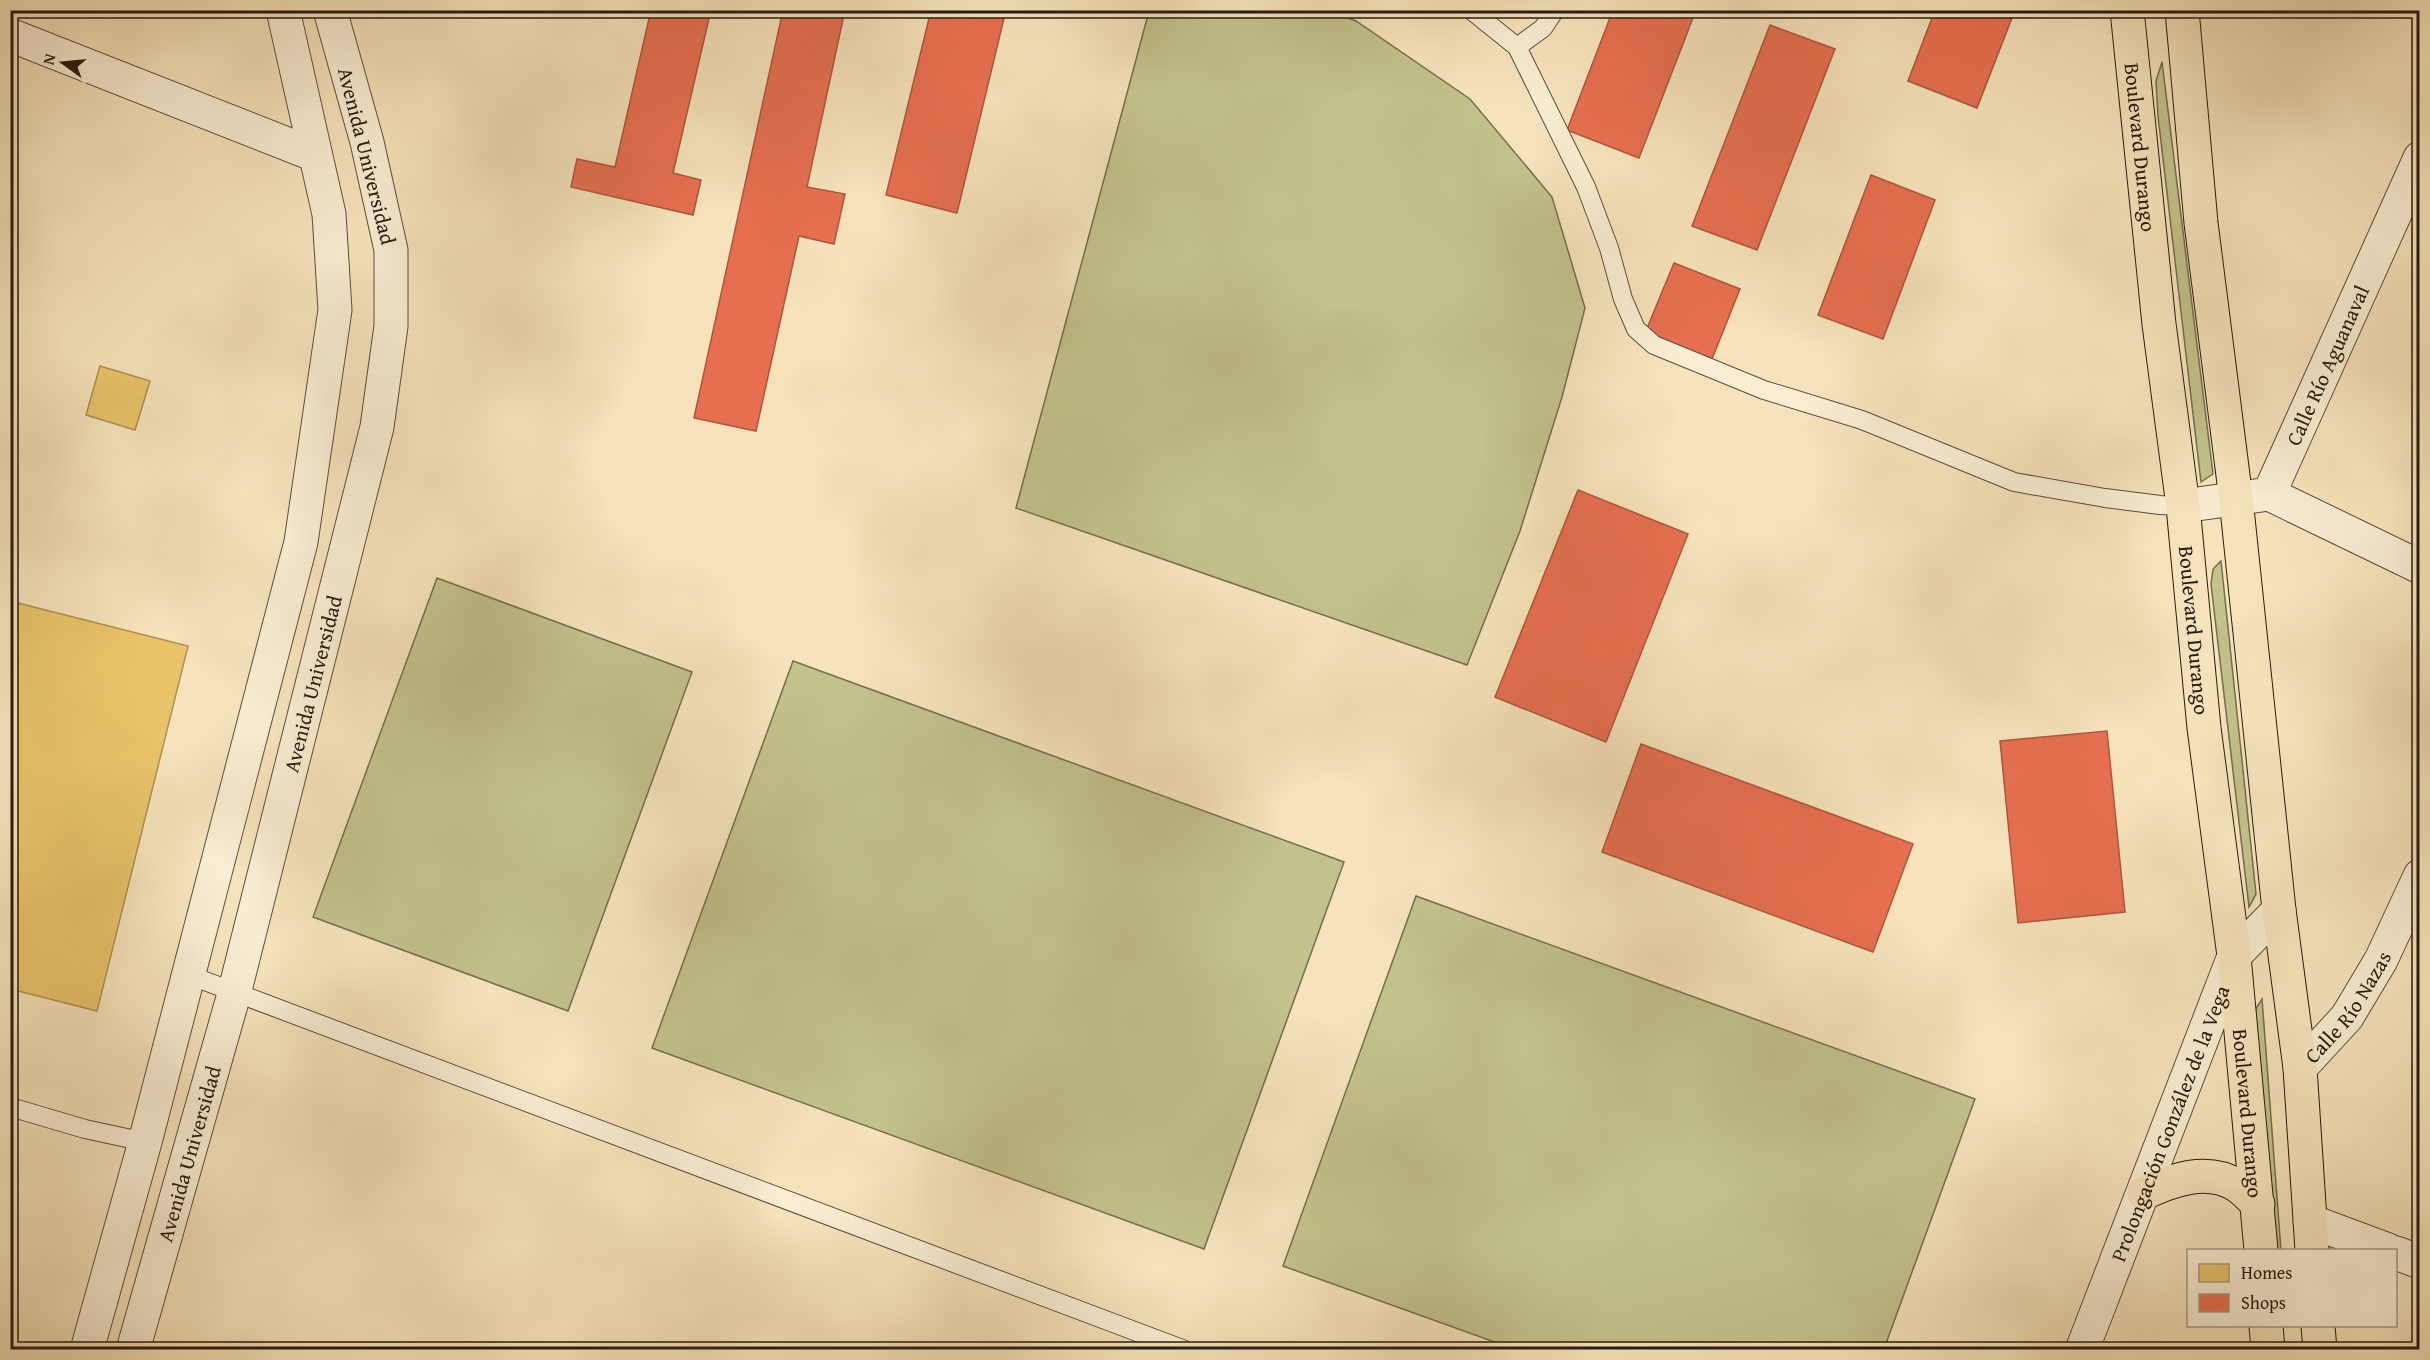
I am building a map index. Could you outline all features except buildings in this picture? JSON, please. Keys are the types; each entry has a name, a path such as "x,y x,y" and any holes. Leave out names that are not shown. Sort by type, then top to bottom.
{"main road":[{"path":"2182,10 2200,223 2236,500 2279,910 2300,1068 2311,1236"},
{"name":"Boulevard Durango","path":"2130,13 2159,324 2183,506 2204,728 2234,956 2261,1249"},
{"path":"2144,1192 2171,1181 2209,1176 2237,1185 2258,1204"},
{"path":"2266,1327 2268,1350"},
{"path":"2318,1327 2320,1350"}],"street":[{"name":"Avenida Universidad","path":"87,1350 145,1142 301,542 335,310 329,214 283,10"},
{"name":"Avenida Universidad","path":"133,1350 234,994 377,427 391,326 391,250 367,142 330,10"},
{"path":"10,35 315,155"},
{"name":"Calle Río Aguanaval","path":"2269,494 2420,158"},
{"path":"2183,506 2269,494 2420,567"},
{"name":"Calle Río Nazas","path":"2300,1068 2347,1017 2381,960 2420,876"},
{"name":"Prolongación González de la Vega","path":"2082,1350 2234,956 2279,910"},
{"path":"2311,1236 2378,1249"},
{"path":"2397,1253 2420,1262"}],"lane":[{"path":"1471,10 1517,47 1586,187 1609,248 1623,299 1636,329 1654,345 1764,390 1862,420 2014,482 2160,506 2183,506"},
{"path":"1517,47 1543,28 1555,10"},
{"path":"189,975 234,994 1185,1350"},
{"path":"17,1109 86,1130 145,1142"}],"green space":[{"path":"1149,11 1329,11 1356,21 1470,99 1552,197 1585,308 1562,397 1520,531 1467,665 1016,508"},
{"path":"2162,62 2213,474 2201,482 2158,116 2156,81"},
{"path":"2221,561 2256,894 2249,907 2211,584 2213,569"},
{"path":"437,578 692,672 568,1011 313,917"},
{"path":"793,661 1344,862 1204,1249 652,1048"},
{"path":"1416,896 1975,1099 1884,1349 1514,1349 1283,1266"},
{"path":"2262,999 2281,1249 2273,1249 2255,1010"}]}
